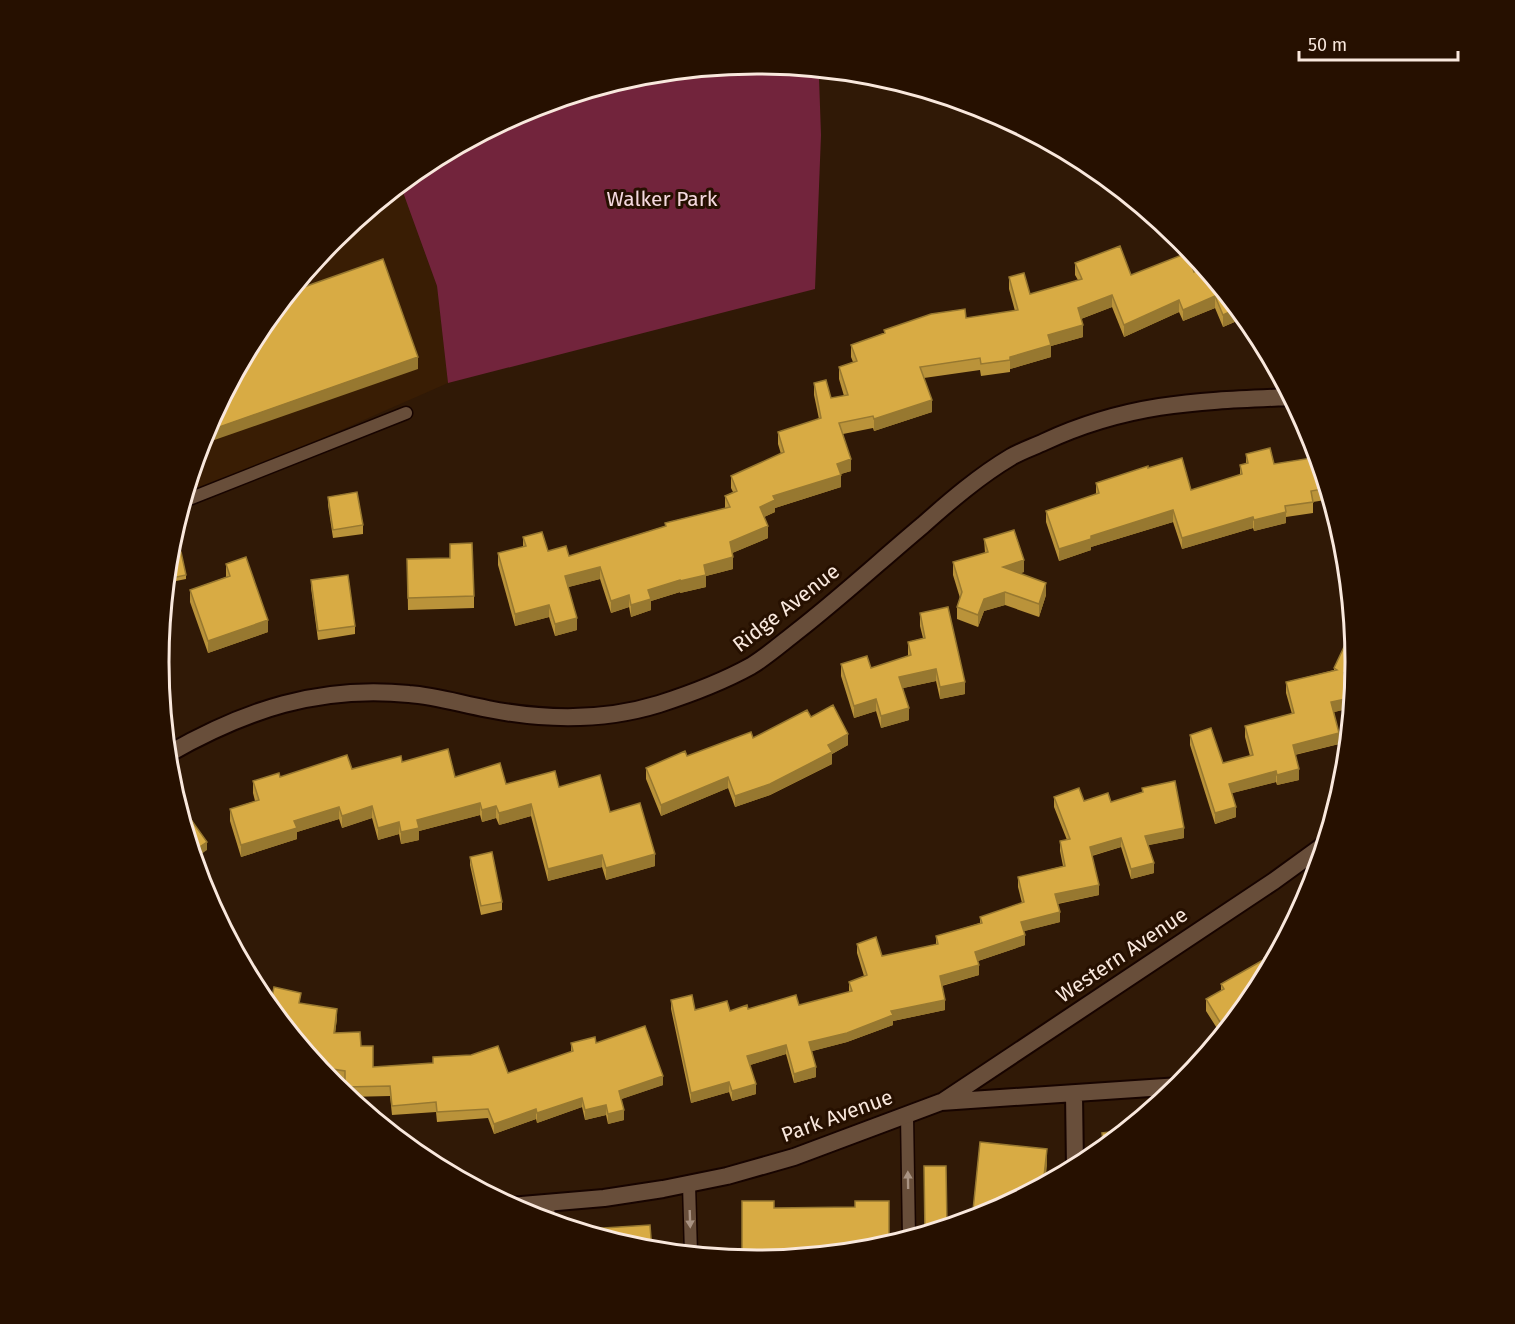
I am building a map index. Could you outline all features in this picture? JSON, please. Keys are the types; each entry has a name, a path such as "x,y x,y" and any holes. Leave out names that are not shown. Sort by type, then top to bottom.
{"street":[{"name":"Ridge Avenue","path":"176,750 239,717 280,704 326,695 367,692 409,694 530,716 559,717 623,712 657,704 706,687 752,665 818,615 967,488 1012,457 1069,430 1130,411 1195,401 1283,397"},
{"name":"Western Avenue","path":"941,1102 1274,881 1315,851"},
{"name":"Park Avenue","path":"530,1205 604,1198 727,1176 794,1157 941,1102 1164,1087"},
{"path":"1074,1094 1075,1157"}],"lane":[{"path":"193,498 406,413"},
{"path":"907,1115 909,1230"},
{"path":"689,1184 691,1246"},
{"path":"548,1204 548,1212"}],"shaded area":[{"path":"403,192 437,286 448,383 194,495 214,437 230,402 268,335 315,274 341,246"}],"green space":[{"name":"Walker Park","path":"719,75 796,75 819,78 821,135 815,289 448,383 437,286 403,192 463,152 532,118 605,94 643,85"}],"building":[{"path":"1120,246 1131,275 1182,255 1191,265 1194,272 1197,271 1200,274 1230,312 1223,315 1215,296 1183,310 1179,300 1124,325 1112,295 1078,308 1083,325 1048,335 1051,345 1010,357 1010,360 981,364 980,358 920,367 932,400 874,419 873,416 839,423 851,459 837,464 841,475 773,496 775,500 760,507 768,526 730,542 733,557 704,565 706,575 648,590 651,599 631,605 629,595 611,601 600,567 565,576 577,618 555,624 549,605 515,614 498,553 526,546 523,537 542,532 548,551 566,546 569,556 666,526 665,523 730,507 725,496 737,491 731,476 784,452 778,432 821,418 814,383 826,380 831,398 848,395 839,367 857,361 851,345 885,333 884,330 931,314 965,309 966,318 1018,310 1009,277 1024,273 1030,294 1082,279 1075,263"},
{"path":"383,259 418,357 218,427 248,368 268,335 305,287"},
{"path":"1270,448 1274,464 1309,458 1320,489 1311,491 1313,502 1285,506 1286,512 1254,520 1253,517 1182,538 1173,510 1091,536 1091,539 1059,549 1046,511 1099,493 1096,483 1148,466 1148,468 1182,458 1191,490 1242,474 1240,465 1248,463 1246,454"},
{"path":"357,492 363,525 333,530 328,497"},
{"path":"1014,530 1024,560 1003,567 1046,583 1039,604 1005,592 984,599 978,615 957,607 962,592 953,562 988,552 984,539"},
{"path":"472,543 474,596 408,598 407,559 450,558 450,544"},
{"path":"181,552 186,575 175,577"},
{"path":"246,557 268,620 208,641 190,590 230,576 226,564"},
{"path":"348,575 355,626 318,631 311,580"},
{"path":"948,607 965,682 940,687 936,669 899,677 909,708 881,716 876,699 854,706 841,664 867,656 871,668 911,655 908,642 925,638 920,613"},
{"path":"1346,644 1345,699 1331,702 1339,733 1293,745 1299,769 1277,775 1276,771 1229,784 1236,807 1215,813 1190,735 1211,728 1223,763 1253,755 1245,726 1294,713 1286,682 1337,670 1334,668"},
{"path":"833,705 848,734 828,745 832,752 770,784 735,796 728,777 661,805 646,768 685,751 687,756 751,732 753,738 807,710 811,717"},
{"path":"448,749 455,777 500,763 506,784 555,771 559,787 600,775 610,812 640,803 655,854 606,868 602,855 548,869 531,804 499,813 496,806 482,810 480,803 417,820 419,828 401,832 399,822 378,828 372,806 342,816 339,807 294,821 297,828 241,845 230,809 259,800 253,781 279,773 280,777 347,755 352,769 401,756 402,762"},
{"path":"1175,781 1184,828 1145,836 1154,863 1131,869 1121,838 1090,847 1099,885 1055,894 1060,912 1021,922 1025,935 975,952 979,965 940,976 945,1000 891,1011 893,1015 847,1033 809,1042 816,1067 794,1074 786,1045 747,1056 756,1084 732,1091 729,1082 691,1093 671,1000 692,995 695,1010 727,1001 730,1011 747,1005 748,1009 796,995 799,1005 852,991 849,982 867,975 857,944 876,937 882,956 938,944 936,936 982,923 980,917 1024,902 1018,877 1065,866 1060,841 1070,839 1054,797 1079,788 1084,801 1108,793 1111,802 1143,792 1142,788"},
{"path":"190,819 207,842 199,847"},
{"path":"492,852 502,902 481,906 470,857"},
{"path":"1267,956 1247,989 1224,1020 1220,1022 1206,999 1224,989 1221,984"},
{"path":"274,987 301,993 299,1003 337,1009 334,1033 360,1032 361,1046 373,1046 373,1067 433,1063 433,1057 471,1055 498,1046 508,1073 573,1051 571,1043 595,1037 596,1043 645,1026 663,1076 619,1091 624,1110 608,1114 606,1105 585,1110 582,1098 537,1113 536,1109 494,1124 488,1109 437,1112 436,1102 392,1106 390,1086 351,1087 345,1082 345,1071 333,1069 272,995"},
{"path":"1112,1132 1103,1138 1102,1133"},
{"path":"980,1142 1047,1149 1044,1176 973,1210"},
{"path":"924,1166 946,1166 947,1219 925,1226"},
{"path":"742,1201 774,1201 774,1208 855,1207 855,1201 889,1201 889,1235 796,1249 742,1250"},
{"path":"650,1225 651,1240 643,1239 599,1228"}]}
